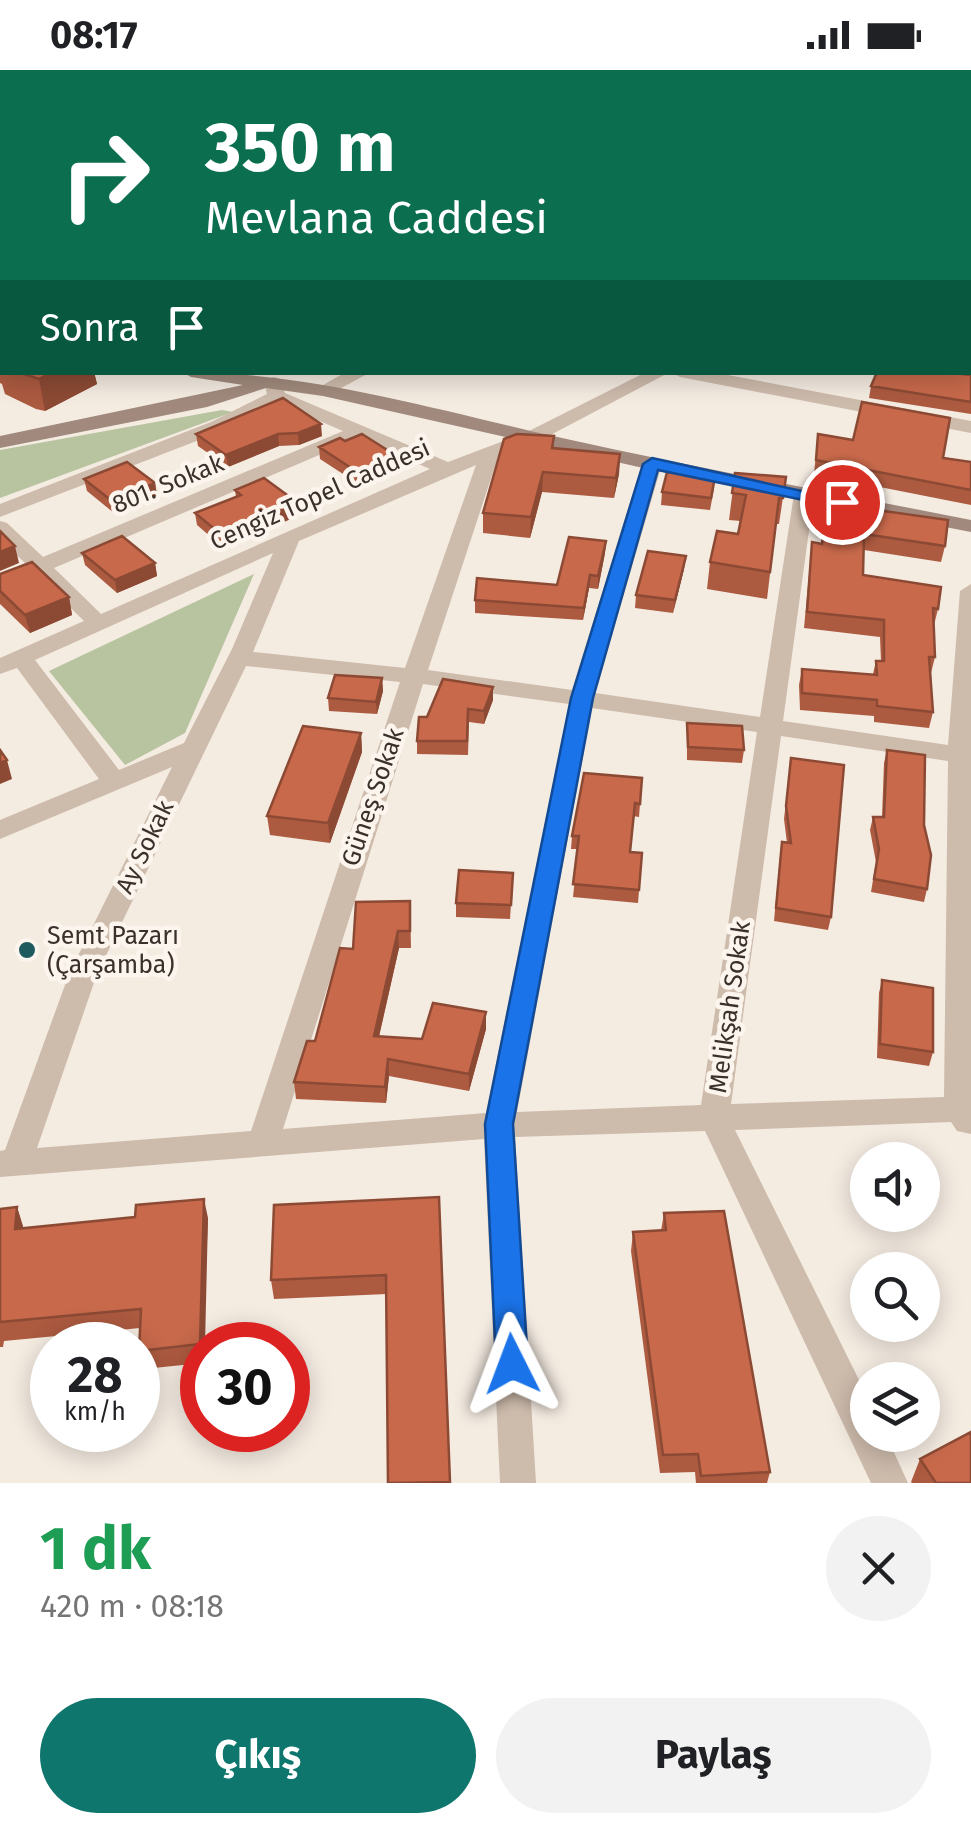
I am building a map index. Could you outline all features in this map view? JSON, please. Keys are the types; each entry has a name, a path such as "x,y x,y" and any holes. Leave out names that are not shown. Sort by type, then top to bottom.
{"street":[{"path":"206,375 275,389"},
{"path":"257,375 354,433 448,469"},
{"path":"324,390 356,375"},
{"name":"Cengiz Topel Caddesi","path":"11,662 290,537 534,436 655,375"},
{"path":"696,375 971,427"},
{"path":"0,426 208,388 324,390 652,464 971,526"},
{"path":"0,442 275,389"},
{"path":"0,511 218,426 275,389"},
{"name":"801. Sokak","path":"0,583 354,433"},
{"name":"Güneş Sokak","path":"263,1144 348,868 490,452"},
{"path":"518,1483 499,1124 582,698 652,464"},
{"name":"Melikşah Sokak","path":"804,494 714,1118 890,1483"},
{"path":"0,527 98,623"},
{"name":"Ay Sokak","path":"8,1164 82,974 238,658 290,537"},
{"path":"8,1164 499,1124 967,1115 966,756 971,590"},
{"path":"238,658 582,698 966,756"},
{"path":"11,662 115,782"},
{"path":"0,830 193,750"}],"green space":[{"path":"222,410 233,412 0,498 0,450"},
{"path":"254,574 185,733 125,765 49,671"}],"building":[{"path":"876,375 971,375 971,402 871,386"},
{"path":"283,398 321,424 298,433 278,434 226,455 196,434"},
{"path":"862,402 950,418 943,458 971,462 971,490 816,460 818,434 853,440"},
{"path":"362,434 400,458 362,475 319,447"},
{"path":"517,434 554,436 552,448 620,454 616,478 543,472 531,517 483,513 504,439"},
{"path":"127,462 155,483 112,501 84,479"},
{"path":"667,472 715,477 711,498 662,492"},
{"path":"735,473 786,477 783,498 779,498 770,572 710,562 717,531 738,534 746,495 732,493"},
{"path":"264,478 298,503 223,536 195,513 241,495 235,490"},
{"path":"827,503 948,520 945,546 864,534 863,575 941,587 938,609 933,608 935,657 929,657 933,712 877,706 877,700 802,693 802,669 877,675 876,661 884,661 884,620 807,612 812,542 822,544"},
{"path":"0,531 15,546 0,552"},
{"path":"122,536 155,563 115,580 82,553"},
{"path":"569,537 606,541 598,576 590,575 584,608 475,600 477,578 557,585"},
{"path":"648,551 686,556 675,600 636,595"},
{"path":"32,562 69,597 25,615 0,591 0,574"},
{"path":"335,675 382,678 376,702 328,698"},
{"path":"443,679 493,687 484,711 468,709 467,741 417,741 419,717 427,717"},
{"path":"687,723 742,726 744,750 688,747"},
{"path":"303,726 361,733 328,823 267,816"},
{"path":"887,750 925,755 924,825 931,855 927,889 874,879 879,849 873,817 884,817"},
{"path":"791,758 844,765 831,917 776,908 782,842 791,843 786,806"},
{"path":"584,773 642,778 630,852 642,853 639,890 573,884 579,836 572,836"},
{"path":"459,870 513,873 511,905 456,903"},
{"path":"410,901 410,931 398,931 374,1036 422,1039 433,1003 486,1012 469,1074 388,1059 385,1087 294,1082 307,1041 315,1041 340,948 353,949 356,902"},
{"path":"882,980 933,988 933,1052 880,1044"},
{"path":"439,1197 450,1482 388,1483 386,1275 271,1280 274,1205"},
{"path":"204,1199 201,1322 180,1322 180,1346 160,1349 160,1322 140,1322 141,1309 0,1322 0,1209 17,1207 15,1229 135,1217 136,1205"},
{"path":"724,1211 770,1472 701,1476 698,1454 663,1455 633,1232 666,1230 664,1213"},
{"path":"971,1432 971,1483 936,1483 920,1459 940,1452 940,1448"}],"place":[{"name":"Semt Pazarı (Çarşamba)","path":"27,950"}],"route":[{"path":"512,1364 499,1124 582,698 652,464 842,502"}]}
